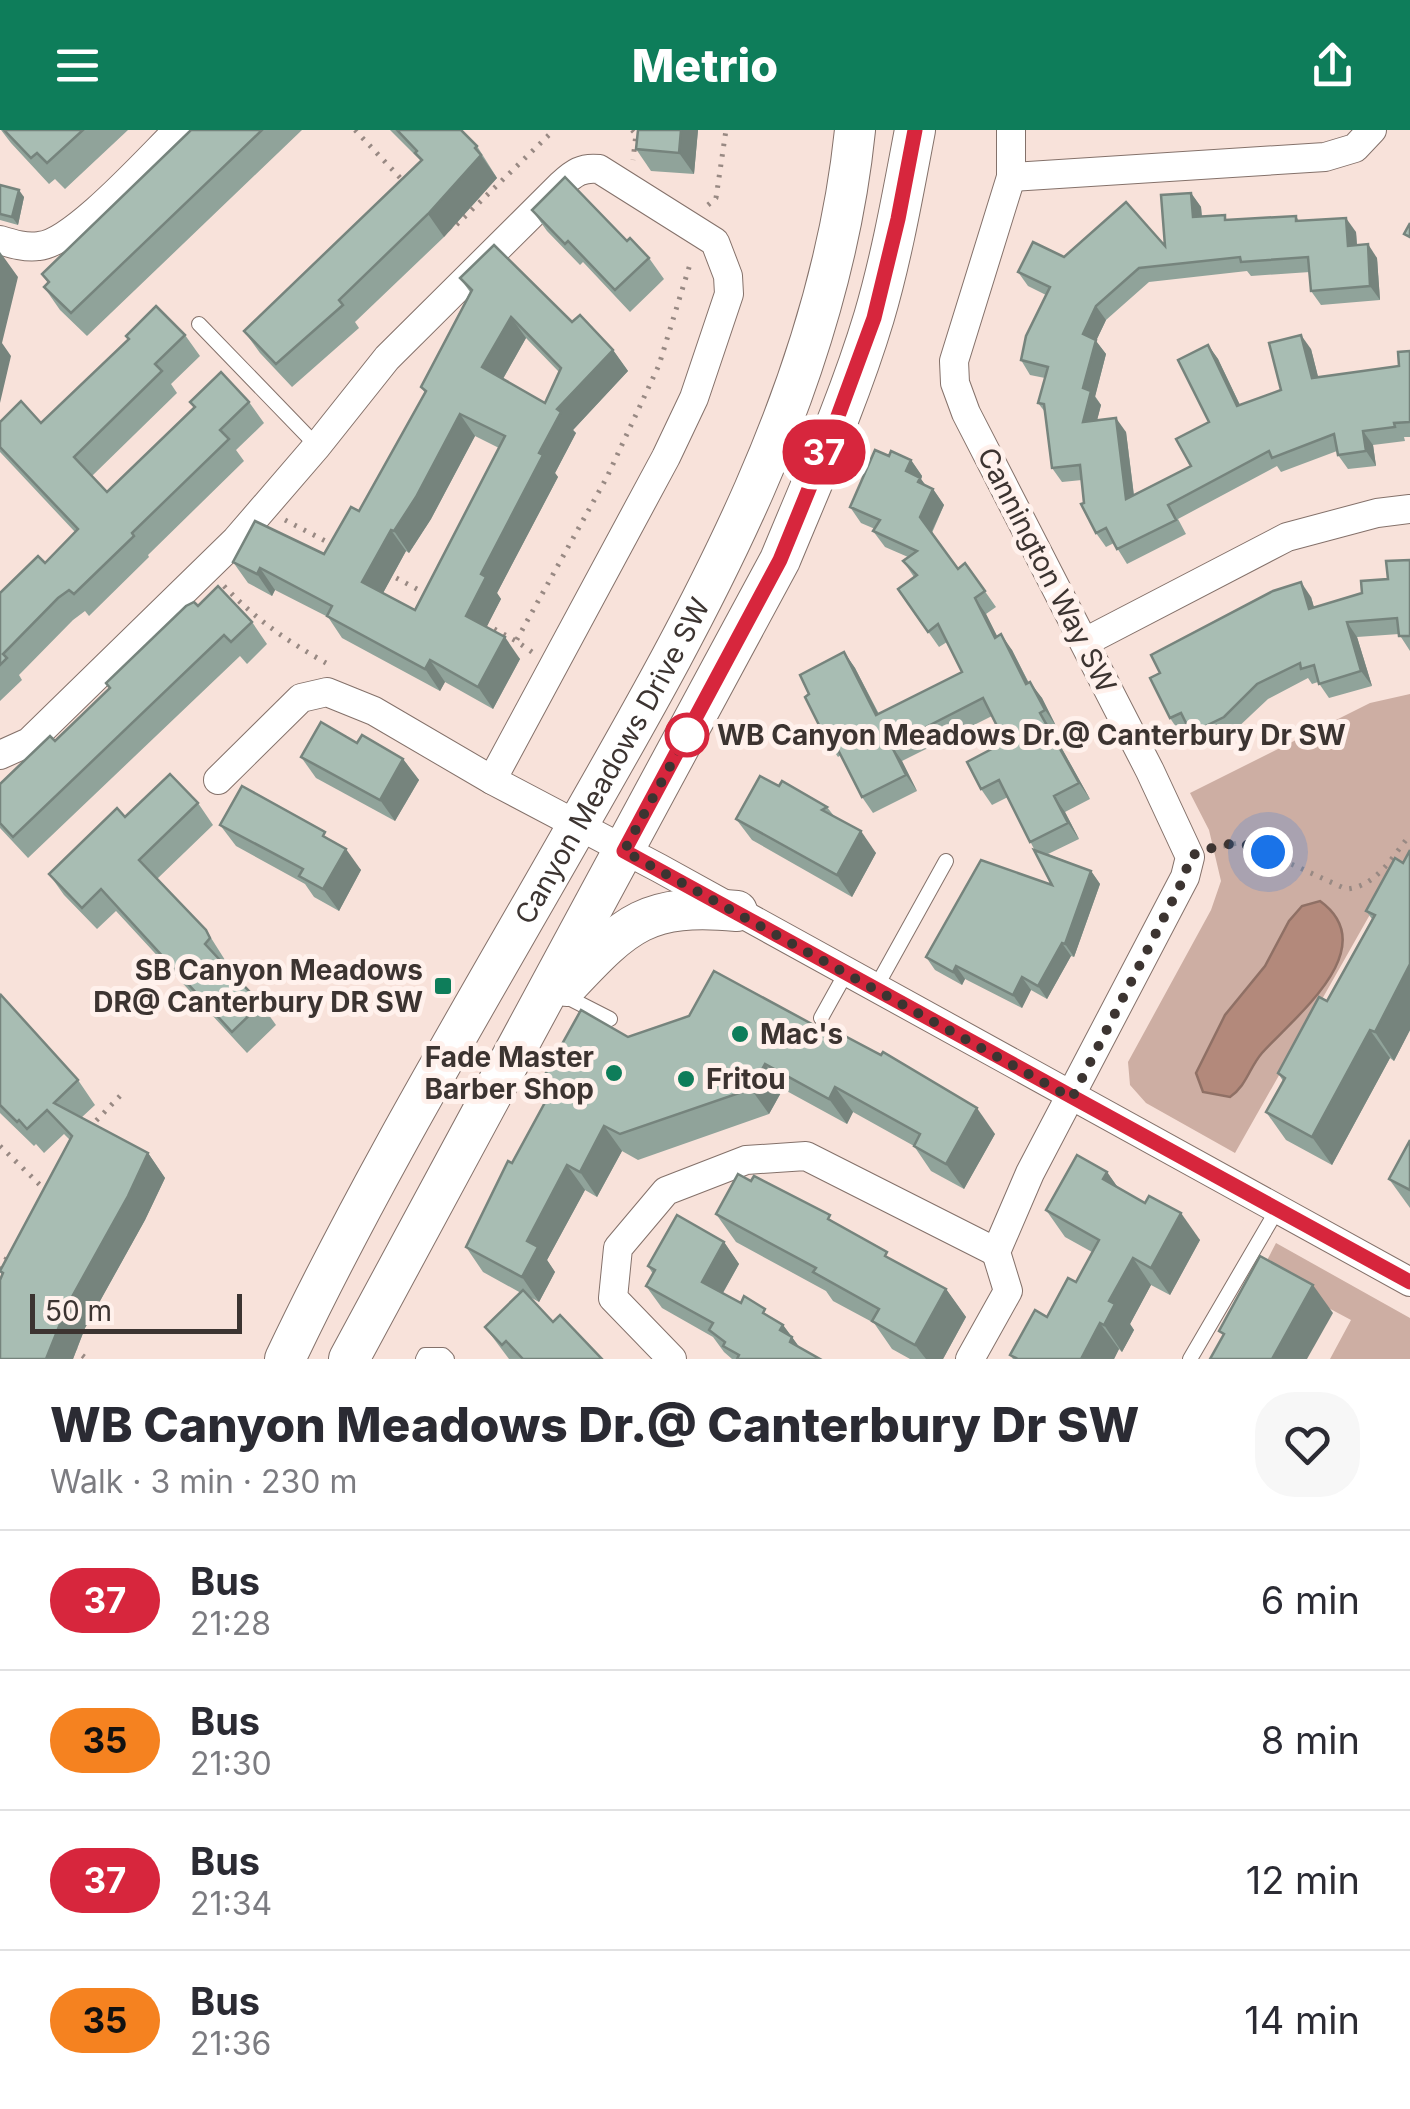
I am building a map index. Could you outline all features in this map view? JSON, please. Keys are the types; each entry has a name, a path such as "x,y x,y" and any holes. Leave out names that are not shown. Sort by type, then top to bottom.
{"main road":[{"name":"Canyon Meadows Drive SW","path":"285,1359 408,1124 664,676 744,519 788,408 824,294 849,185 855,130"},
{"name":"Canyon Meadows Drive SW","path":"348,1359 780,560 874,318 915,130"},
{"path":"528,1030 602,949 646,917 668,910 698,908 737,911"}],"street":[{"path":"0,240 18,246 42,246 71,233 178,130"},
{"name":"Cannington Way SW","path":"1012,130 1011,177 954,361 954,382 966,413 1190,856"},
{"path":"1011,177 1324,158 1355,148 1372,130"},
{"path":"0,756 29,742 236,540 386,358 574,173 587,168 608,172 715,242 724,262 729,294 694,398 666,457 492,780"},
{"path":"1085,642 1288,536 1377,513 1410,509"},
{"path":"218,780 301,698 327,692 374,710 492,780 1410,1282"},
{"path":"970,1359 1008,1290 996,1252 1030,1172 1184,878 1190,856"},
{"path":"672,1359 613,1298 618,1248 666,1192 746,1160 806,1156 996,1252"}],"lane":[{"path":"199,324 317,446"},
{"path":"875,989 946,861"},
{"path":"820,1018 846,973"},
{"path":"561,994 610,1020"},
{"path":"1190,1359 1277,1210"},
{"path":"422,1359 425,1355 444,1355 447,1359"}],"path":[{"path":"355,130 410,187"},
{"path":"437,216 451,230 554,130"},
{"path":"632,130 636,134 633,164"},
{"path":"702,206 716,198 726,130"},
{"path":"516,640 608,477 659,365 694,249"},
{"path":"279,518 347,552"},
{"path":"380,570 431,596"},
{"path":"219,580 254,618 284,640 336,668"},
{"path":"482,623 537,656"},
{"path":"1190,856 1244,842 1346,889 1360,888 1372,881 1410,834"},
{"path":"80,1138 120,1096"},
{"path":"0,1146 48,1189 58,1172"},
{"path":"0,1269 17,1242"},
{"path":"65,1338 87,1359"},
{"path":"61,1352 75,1350"}],"shaded area":[{"path":"1410,694 1410,873 1394,872 1235,1153 1146,1103 1130,1085 1128,1062 1211,910 1221,881 1209,830 1190,793 1370,703"},
{"path":"1320,901 1337,920 1343,940 1327,981 1262,1053 1236,1092 1230,1097 1203,1092 1196,1073 1225,1015 1265,966 1289,921 1302,906"},
{"path":"1276,1243 1410,1318 1410,1359 1330,1359 1351,1320 1261,1272"}],"building":[{"path":"4,130 83,130 47,163 37,153 31,158"},
{"path":"191,130 262,130 71,313 44,287 49,282 42,274"},
{"path":"397,130 461,130 481,155 428,214 339,300 343,305 276,364 244,331 422,160"},
{"path":"638,130 681,130 679,153 636,149"},
{"path":"565,177 627,241 630,238 649,258 615,290 532,210"},
{"path":"0,185 19,190 12,217 0,214"},
{"path":"1191,193 1193,217 1225,215 1225,220 1296,216 1296,221 1346,218 1348,246 1368,244 1370,286 1311,291 1308,257 1241,262 1240,257 1139,268 1096,306 1083,334 1096,340 1083,388 1091,391 1083,422 1116,418 1126,499 1191,466 1176,439 1209,422 1178,360 1208,345 1237,406 1281,390 1269,343 1301,335 1312,378 1399,366 1398,352 1410,351 1410,422 1363,431 1366,451 1338,455 1334,434 1272,458 1269,451 1168,505 1176,520 1117,549 1106,528 1096,533 1081,504 1084,503 1080,465 1052,468 1044,404 1038,403 1048,367 1021,360 1026,336 1050,287 1018,272 1033,242 1064,257 1126,202 1165,246 1161,195"},
{"path":"494,245 572,322 580,315 613,350 557,409 561,412 539,453 543,455 481,574 486,577 466,616 505,637 478,687 430,660 425,669 327,616 332,606 260,568 257,574 233,562 255,521 324,554 351,507 359,511 426,391 421,387 472,290 460,278","holes":["511,317 561,368 545,403 482,367","460,414 505,436 415,610 362,582 391,530 416,497"]},
{"path":"156,306 185,335 155,364 162,371 74,457 107,492 195,407 190,402 221,372 249,402 220,430 229,439 74,594 69,590 58,598 3,654 7,658 0,665 0,593 38,556 45,563 78,529 0,447 0,422 21,401 41,423 129,339 126,336"},
{"path":"875,450 889,456 891,451 911,460 906,471 933,489 920,517 958,569 965,563 985,591 975,598 995,638 1001,634 1026,684 1030,682 1045,710 1040,713 1079,783 1054,796 1068,823 1030,842 999,780 981,789 967,762 1005,742 983,698 891,745 906,775 862,797 832,738 827,741 805,697 809,694 800,675 844,652 876,715 962,672 938,624 928,632 898,589 917,575 903,561 917,551 873,531 880,520 850,507"},
{"path":"1410,560 1410,636 1399,636 1397,618 1347,622 1361,671 1319,684 1314,665 1301,669 1300,663 1257,684 1224,717 1191,733 1181,713 1170,718 1150,678 1160,673 1151,655 1273,591 1301,582 1309,609 1362,593 1361,581 1388,579 1386,561"},
{"path":"218,586 252,622 231,642 224,635 13,837 0,823 0,784 50,736 55,741 110,688 106,683 186,606 194,602 198,606"},
{"path":"321,722 357,743 362,735 403,759 380,800 301,757"},
{"path":"170,774 198,803 139,860 206,930 210,938 205,944 261,1004 232,1032 101,889 82,908 49,874 117,808 125,817"},
{"path":"760,776 779,786 782,781 827,807 822,810 861,831 837,875 736,819"},
{"path":"242,786 325,832 323,836 346,849 323,889 299,876 303,869 220,825"},
{"path":"1034,850 1091,871 1065,944 1062,943 1038,986 1022,977 1013,995 956,966 953,972 926,957 981,860 1052,885"},
{"path":"1410,850 1410,964 1375,1032 1370,1030 1312,1137 1266,1112 1285,1078 1278,1073 1319,997 1327,1001 1375,915 1366,911 1395,858 1403,863"},
{"path":"714,971 823,1030 826,1026 881,1055 883,1052 977,1108 946,1164 914,1146 920,1134 835,1087 829,1099 765,1064 751,1089 620,1134 604,1126 580,1172 567,1165 527,1241 538,1247 522,1277 466,1247 508,1161 512,1163 549,1095 537,1089 581,1010 628,1037 689,1016"},
{"path":"1,995 78,1080 54,1103 148,1153 68,1304 46,1359 0,1359 0,1271 72,1136 47,1110 27,1129 0,1105"},
{"path":"1410,1140 1410,1190 1389,1179"},
{"path":"1077,1155 1107,1172 1103,1179 1145,1203 1149,1196 1181,1213 1151,1268 1133,1258 1109,1301 1115,1304 1081,1359 1018,1359 1010,1355 1035,1310 1047,1317 1068,1278 1076,1282 1099,1240 1046,1210"},
{"path":"738,1174 751,1181 754,1176 830,1215 828,1219 887,1252 885,1256 946,1289 915,1345 872,1321 879,1309 813,1272 816,1268 716,1214"},
{"path":"677,1215 724,1242 702,1282 741,1303 744,1296 765,1309 763,1313 783,1325 780,1330 792,1337 790,1342 820,1359 737,1359 739,1355 723,1346 725,1342 709,1330 713,1323 646,1286 655,1270 648,1266"},
{"path":"1260,1256 1313,1285 1272,1359 1210,1359 1224,1334 1219,1331"},
{"path":"523,1290 553,1322 560,1315 602,1359 523,1359 506,1341 502,1345 485,1327"}],"bus line":[{"name":"37","path":"915,130 874,318 831,435 780,560 624,851 1410,1282"}],"place":[{"name":"WB Canyon Meadows Dr.@ Canterbury Dr SW","path":"687,735"},
{"name":"SB Canyon Meadows DR@ Canterbury DR SW","path":"443,986"},
{"name":"Mac's","path":"740,1034"},
{"name":"Fade Master Barber Shop","path":"614,1073"},
{"name":"Fritou","path":"686,1079"}],"route":[{"path":"687,735 624,851 1072,1098 1184,878 1190,856 1244,842 1268,852"}]}
